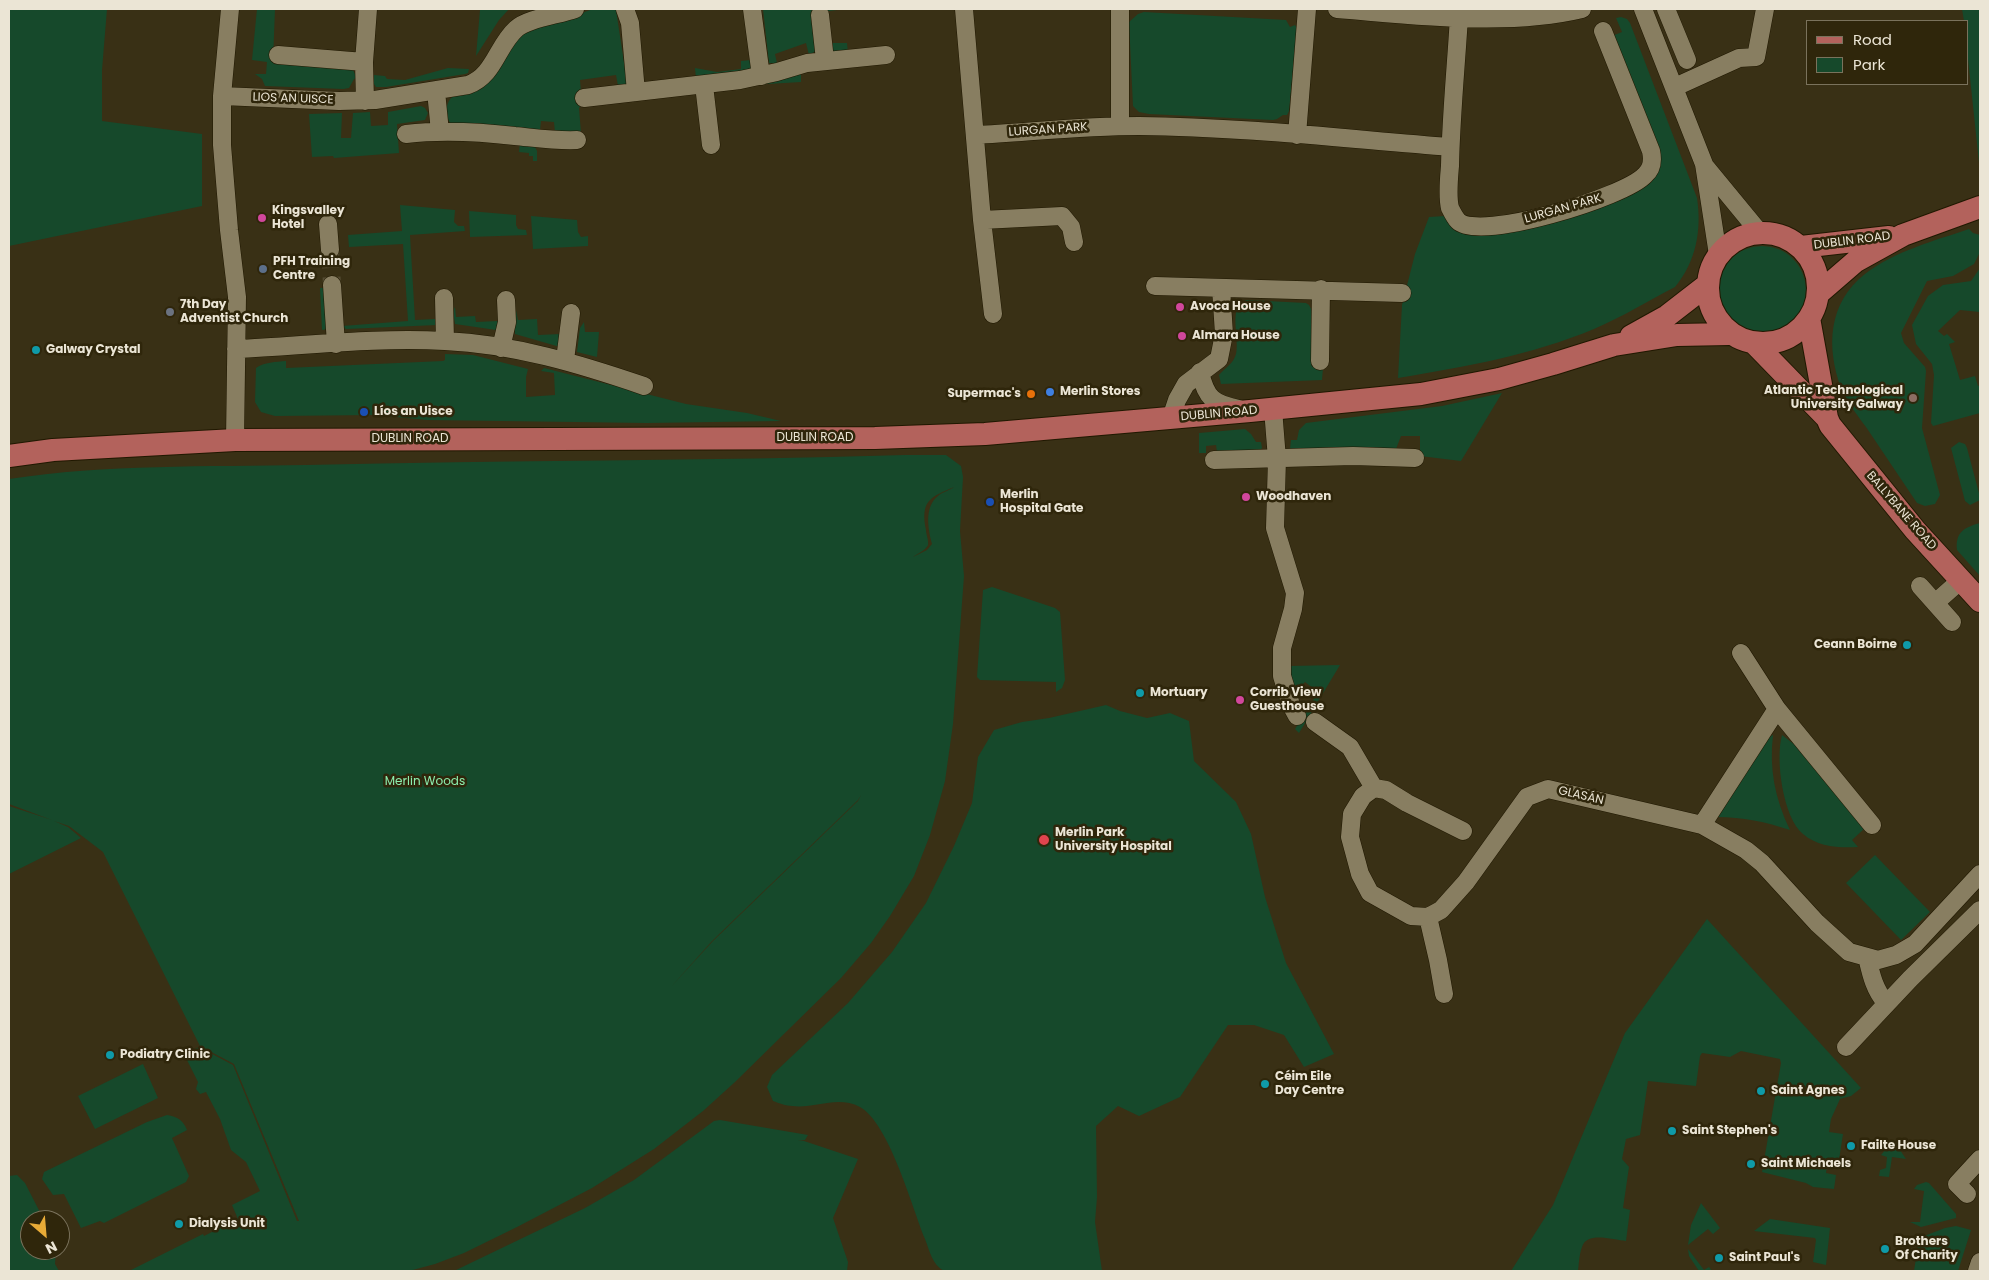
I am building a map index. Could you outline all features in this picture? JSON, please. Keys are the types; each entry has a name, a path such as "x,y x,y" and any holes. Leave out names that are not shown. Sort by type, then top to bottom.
{"main road":[{"name":"DUBLIN ROAD","path":"1819,293 1856,261 1903,235 1980,207"},
{"path":"1760,233 1778,234 1790,239 1801,248 1816,273 1819,293 1817,304 1809,318 1798,329 1783,338 1754,344 1738,340 1729,334 1712,310 1707,285 1710,269 1718,255 1732,242 1760,233"},
{"name":"DUBLIN ROAD","path":"1801,248 1903,235"},
{"name":"DUBLIN ROAD","path":"1614,344 1668,316 1707,285"},
{"name":"BALLYBANE ROAD","path":"1809,318 1827,418 1830,425 1915,530 1980,601"},
{"name":"DUBLIN ROAD","path":"9,456 53,450 236,440 875,438 985,434 1385,398 1466,386 1526,372 1614,344 1677,335 1729,334"},
{"name":"BALLYBANE ROAD","path":"1754,344 1827,418"}],"street":[{"path":"230,9 222,96 222,145 237,298 236,440"},
{"path":"365,101 364,62 368,9"},
{"name":"LIOS AN UISCE","path":"222,96 365,101 468,85 477,82 488,71 512,34 520,26 575,9"},
{"path":"626,9 630,23 636,92"},
{"path":"752,9 762,76"},
{"path":"964,9 982,220 993,314"},
{"path":"1120,9 1120,126"},
{"path":"1297,135 1307,9"},
{"path":"1337,9 1459,17 1531,16 1582,9"},
{"path":"1643,9 1704,164 1718,255"},
{"path":"1675,87 1739,58 1756,57 1765,9"},
{"path":"1650,27 1668,14 1687,60"},
{"path":"820,15 824,60"},
{"name":"LURGAN PARK","path":"1459,17 1450,147 1450,207 1459,222 1470,226 1509,224 1556,213 1600,200 1643,178 1651,164 1651,151 1603,31"},
{"path":"278,55 364,62"},
{"path":"584,98 704,85 762,76 802,64 824,60 886,55"},
{"path":"704,85 710,145"},
{"path":"436,91 440,132"},
{"name":"LURGAN PARK","path":"976,135 1120,126 1297,135 1450,147"},
{"path":"406,134 440,132 577,140"},
{"path":"1704,164 1760,233"},
{"path":"982,220 1062,216 1070,227 1074,242"},
{"path":"328,224 330,250"},
{"path":"332,285 336,344"},
{"path":"1155,286 1321,289 1402,293"},
{"path":"1171,418 1177,400 1186,384 1219,359 1224,334 1221,288"},
{"path":"1320,361 1321,289"},
{"path":"444,298 445,341"},
{"path":"501,348 507,322 506,300"},
{"path":"565,360 571,313"},
{"path":"236,350 336,344 445,341 501,348 565,360 644,386"},
{"path":"1200,372 1204,388 1212,399 1224,406 1250,411"},
{"path":"1273,409 1277,459 1275,528 1295,593 1293,609 1282,648 1282,676 1291,705 1297,716"},
{"path":"1214,460 1353,456 1415,458"},
{"path":"1935,603 1961,580"},
{"path":"1920,586 1952,622"},
{"path":"1741,653 1777,709 1872,825"},
{"path":"1702,825 1777,709"},
{"path":"1314,722 1350,747 1374,788"},
{"path":"1444,994 1428,917 1411,916 1370,893 1360,874 1350,838 1352,814 1362,796 1374,788 1386,790 1407,803 1464,830"},
{"name":"GLASÁN","path":"1428,917 1441,910 1466,882 1526,797 1548,789 1702,825 1746,850 1762,863 1817,923 1848,952 1878,960 1896,955 1914,944 1978,883"},
{"path":"1846,1047 1886,1003 1980,910"},
{"path":"1867,957 1874,985 1886,1003"},
{"path":"1967,1194 1957,1184 1980,1159"},
{"path":"1977,1271 1980,1262"}],"green space":[{"path":"9,9 107,9 102,70 102,121 202,134 202,206 9,246"},
{"path":"257,9 275,9 273,61 352,68 357,78 354,79 349,88 343,89 265,86 262,79 255,74 266,74 267,62 252,60"},
{"path":"509,9 499,20 476,56 480,10"},
{"path":"593,9 616,10 627,82 618,86 616,75 580,80 582,104 579,108 581,133 555,133 554,122 541,121 540,130 451,124 447,111 451,98 509,50 525,31"},
{"path":"763,9 837,10 813,13 816,51 809,55 806,43 775,54 777,63 769,63"},
{"path":"1962,9 1980,9 1980,172 1969,68 1969,20 1964,20"},
{"path":"1144,12 1286,20 1290,27 1295,25 1297,29 1289,111 1287,115 1273,120 1139,112 1133,106 1129,22 1138,14"},
{"path":"1616,18 1627,19 1630,23 1697,198 1699,222 1696,245 1693,256 1682,277 1675,287 1615,319 1570,338 1498,359 1398,378 1402,305 1415,254 1429,217 1445,216 1462,231 1654,177 1612,36 1622,32"},
{"path":"832,43 847,43 848,53 832,52"},
{"path":"751,60 751,69 696,79 695,68 717,72 741,69 741,61"},
{"path":"448,68 469,69 468,73 465,74 386,87 376,87 374,84 374,75 385,76 387,79 405,80"},
{"path":"801,71 801,82 751,85"},
{"path":"421,106 428,113 425,120 397,124 399,153 334,158 333,156 312,157 309,114 342,113 341,138 351,138 353,113 370,112 371,126 388,125 388,112"},
{"path":"520,142 535,147 537,161 533,161 533,156 529,156 529,153 519,152"},
{"path":"400,205 455,210 454,222 458,226 464,226 465,231 410,235 415,320 435,319 436,307 437,325 346,329 342,326 408,321 403,244 349,247 348,235 402,231"},
{"path":"469,211 516,215 518,229 526,230 527,235 470,237"},
{"path":"531,216 577,220 578,232 581,237 588,236 588,246 533,249"},
{"path":"1969,229 1973,233 1980,235 1980,252 1974,264 1953,276 1927,281 1901,333 1904,343 1925,367 1926,371 1922,428 1940,495 1935,504 1925,506 1917,503 1843,393 1833,357 1834,326 1837,312 1844,298 1865,274 1902,253"},
{"path":"1762,246 1779,249 1787,253 1799,265 1803,273 1806,290 1803,307 1799,315 1787,327 1779,331 1762,334 1745,331 1737,327 1725,315 1721,307 1718,290 1721,273 1725,265 1737,253 1745,249"},
{"path":"1980,268 1980,312 1960,310 1938,331 1944,336 1947,334 1955,342 1949,344 1960,380 1975,376 1978,386 1980,385 1980,413 1933,426 1931,423 1934,375 1932,364 1916,344 1912,325 1928,296 1943,285 1971,281"},
{"path":"320,288 326,288 327,329 322,330"},
{"path":"1247,300 1306,303 1309,305 1313,313 1312,366 1323,368 1322,380 1221,384 1219,375 1231,363 1236,354 1237,308"},
{"path":"455,307 456,317 475,316 476,322 498,321 501,315 496,330 455,324 453,311"},
{"path":"516,310 518,320 537,319 538,335 561,334 560,347 515,334 514,314"},
{"path":"584,322 585,332 599,332 597,357 577,352 580,328"},
{"path":"445,354 473,355 528,369 526,397 555,395 554,373 541,371 544,368 686,404 747,413 781,421 647,423 427,420 376,415 275,416 261,412 255,402 256,368 266,363 286,361 286,368 443,361 445,360"},
{"path":"1502,393 1461,461 1420,456 1420,436 1401,436 1396,449 1290,449 1291,440 1297,440 1299,430 1306,423 1442,406"},
{"path":"1245,429 1256,442 1261,442 1262,448 1260,450 1217,452 1216,445 1206,446 1206,453 1199,453 1199,433"},
{"path":"1959,442 1965,444 1967,448 1980,497 1980,500 1970,505 1965,501 1951,448"},
{"name":"Merlin Woods","path":"946,455 961,466 963,477 960,531 964,576 953,724 945,781 930,835 914,876 871,943 841,978 735,1082 703,1111 654,1149 592,1188 464,1253 409,1271 129,1271 203,1234 204,1236 238,1219 232,1205 260,1191 246,1162 231,1150 220,1119 206,1092 200,1094 196,1089 198,1082 184,1054 199,1047 233,1065 297,1221 299,1221 234,1064 200,1046 103,852 69,826 54,821 68,827 81,838 9,874 9,806 52,820 9,804 9,479 82,471 157,467","holes":["954,487 940,495 931,506 928,518 932,544 927,550 913,557 928,545 925,520 926,506 933,497","861,795 858,801 713,941 670,988 712,941"]},
{"path":"1980,523 1980,576 1957,550 1957,544 1962,531"},
{"path":"992,587 1055,608 1060,612 1065,680 1062,688 1056,692 1056,682 980,680 977,677 983,590"},
{"path":"1340,665 1299,733 1295,729 1318,692 1305,682 1299,688 1292,685 1289,666"},
{"path":"1106,705 1147,718 1170,713 1189,721 1194,761 1236,802 1251,834 1265,897 1286,963 1334,1054 1304,1067 1284,1035 1254,1025 1228,1025 1180,1097 1139,1116 1118,1106 1096,1126 1097,1197 1095,1222 1102,1271 944,1271 932,1257 899,1167 881,1130 871,1116 860,1107 843,1102 809,1106 785,1105 773,1101 767,1087 772,1075 848,1003 892,952 926,903 954,846 972,803 978,757 994,730 1022,722"},
{"path":"1773,735 1772,760 1774,784 1780,807 1790,830 1754,821 1717,817 1767,738"},
{"path":"1782,735 1795,745 1865,828 1852,840 1858,847 1836,847 1815,842 1803,834 1796,826 1790,815 1782,788 1780,745"},
{"path":"1875,855 1930,912 1901,940 1846,883"},
{"path":"1707,919 1861,1088 1851,1096 1840,1099 1831,1119 1829,1132 1843,1134 1839,1160 1828,1159 1826,1173 1836,1175 1834,1189 1813,1187 1806,1183 1762,1172 1781,1063 1780,1059 1741,1051 1730,1057 1702,1053 1696,1086 1648,1081 1640,1135 1626,1139 1622,1159 1629,1167 1623,1208 1630,1210 1626,1241 1601,1238 1589,1239 1582,1247 1578,1271 1511,1271 1553,1205 1625,1033"},
{"path":"143,1064 158,1098 95,1129 78,1096"},
{"path":"167,1115 180,1120 187,1130 172,1138 189,1176 186,1182 104,1223 100,1221 81,1228 64,1194 53,1195 42,1179 44,1172 147,1122"},
{"path":"720,1120 808,1135 805,1140 798,1141 804,1141 858,1159 833,1218 848,1262 847,1271 454,1271 585,1208 634,1180 714,1121"},
{"path":"1893,1146 1900,1150 1906,1159 1892,1157 1889,1177 1879,1176 1880,1170 1886,1168 1887,1157 1881,1155 1886,1149"},
{"path":"17,1175 25,1183 39,1210 20,1210 20,1260 55,1260 55,1264 59,1271 9,1271 9,1176"},
{"path":"1929,1183 1956,1214 1956,1218 1921,1227 1910,1222 1920,1222 1924,1191 1914,1189 1917,1185"},
{"path":"1701,1203 1720,1228 1713,1234 1708,1229 1688,1245 1691,1225"},
{"path":"1770,1219 1830,1228 1826,1265 1813,1262 1815,1238 1754,1231"},
{"path":"1956,1226 1971,1230 1958,1271 1914,1271 1919,1238"},
{"path":"1688,1249 1704,1270 1709,1267 1712,1271 1699,1271 1689,1256"}],"tunnel":[{"path":"330,250 332,285"}],"place":[{"name":"Kingsvalley Hotel","path":"262,218"},
{"name":"PFH Training Centre","path":"263,269"},
{"name":"Avoca House","path":"1180,307"},
{"name":"7th Day Adventist Church","path":"170,312"},
{"name":"Almara House","path":"1182,336"},
{"name":"Galway Crystal","path":"36,350"},
{"name":"Merlin Stores","path":"1050,392"},
{"name":"Supermac's","path":"1031,394"},
{"name":"Atlantic Technological University Galway","path":"1913,398"},
{"name":"Líos an Uisce","path":"364,412"},
{"name":"Woodhaven","path":"1246,497"},
{"name":"Merlin Hospital Gate","path":"990,502"},
{"name":"Ceann Boirne","path":"1907,645"},
{"name":"Mortuary","path":"1140,693"},
{"name":"Corrib View Guesthouse","path":"1240,700"},
{"name":"Merlin Park University Hospital","path":"1044,840"},
{"name":"Podiatry Clinic","path":"110,1055"},
{"name":"Céim Eile Day Centre","path":"1265,1084"},
{"name":"Saint Agnes","path":"1761,1091"},
{"name":"Saint Stephen's","path":"1672,1131"},
{"name":"Failte House","path":"1851,1146"},
{"name":"Saint Michaels","path":"1751,1164"},
{"name":"Dialysis Unit","path":"179,1224"},
{"name":"Brothers Of Charity","path":"1885,1249"},
{"name":"Saint Paul's","path":"1719,1258"}]}
